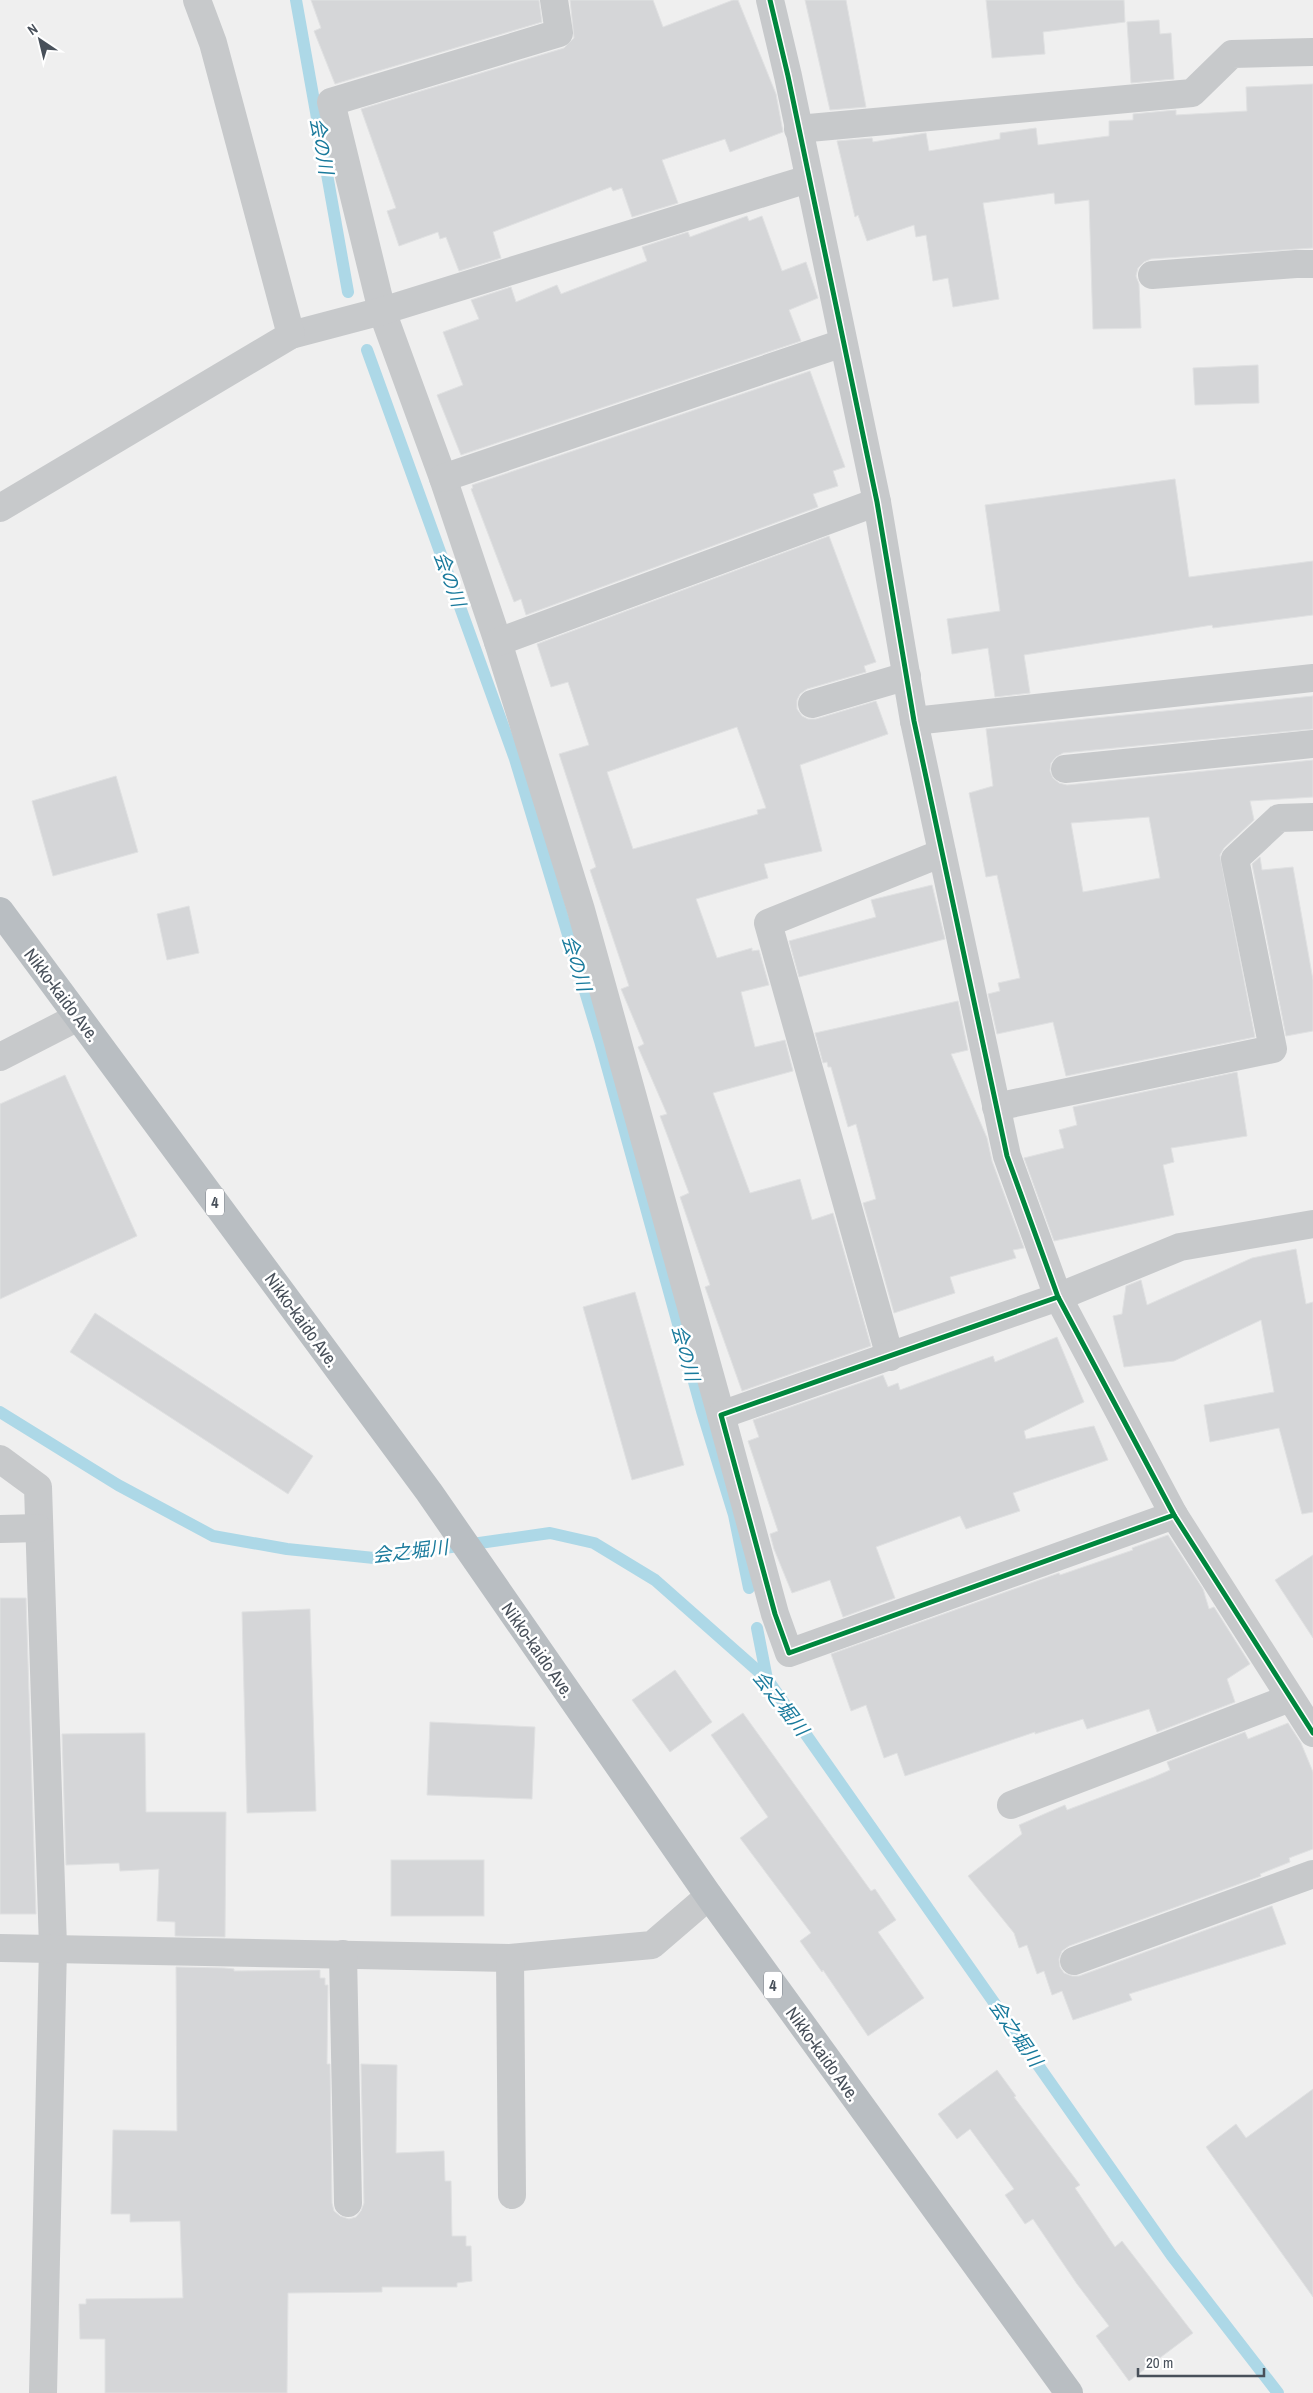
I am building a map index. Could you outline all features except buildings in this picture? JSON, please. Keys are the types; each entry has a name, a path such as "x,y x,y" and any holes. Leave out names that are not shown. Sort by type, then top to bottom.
{"highway":[{"name":"Nikko-kaido Ave.","path":"0,911 429,1492 709,1896 1069,2393"}],"street":[{"path":"198,0 213,43 298,333"},
{"path":"554,0 558,33 331,102 375,313 443,478 498,642 581,910 775,1614 789,1653 1174,1515"},
{"path":"770,0 877,502 914,720 1007,1156 1058,1298 1174,1515 1313,1733"},
{"path":"798,129 1192,93 1232,54 1313,52"},
{"path":"0,508 298,333 375,313 808,179"},
{"path":"1152,274 1313,264"},
{"path":"443,478 843,343"},
{"path":"498,642 877,502"},
{"path":"812,704 906,676"},
{"path":"914,720 1313,678"},
{"path":"1065,769 1313,744"},
{"path":"996,1107 1273,1050 1235,858 1279,818 1313,817"},
{"path":"890,1357 768,923 942,853"},
{"path":"0,1057 78,1017"},
{"path":"721,1415 1058,1298 1180,1247 1313,1224"},
{"path":"0,1459 38,1486 53,1947 42,2393"},
{"path":"0,1529 38,1528"},
{"path":"1011,1805 1290,1698"},
{"path":"1074,1961 1313,1874"},
{"path":"0,1948 53,1947 510,1958 652,1946 709,1896"},
{"path":"343,1954 348,2203"},
{"path":"510,1958 512,2195"}],"waterway":[{"name":"会の川","path":"296,0 348,292"},
{"name":"会の川","path":"367,350 515,759 600,1041 702,1411 734,1515 749,1588"},
{"name":"会之堀川","path":"0,1412 118,1485 213,1536 287,1549 374,1558 550,1533 594,1543 655,1580 767,1679 1172,2256 1278,2393"},
{"path":"757,1628 767,1679"}],"cycle path":[{"path":"770,0 788,76 877,502 914,721 1007,1156 1058,1297 1174,1515 1313,1733"},
{"path":"1058,1297 721,1415 775,1614 789,1653 1174,1515"}]}
